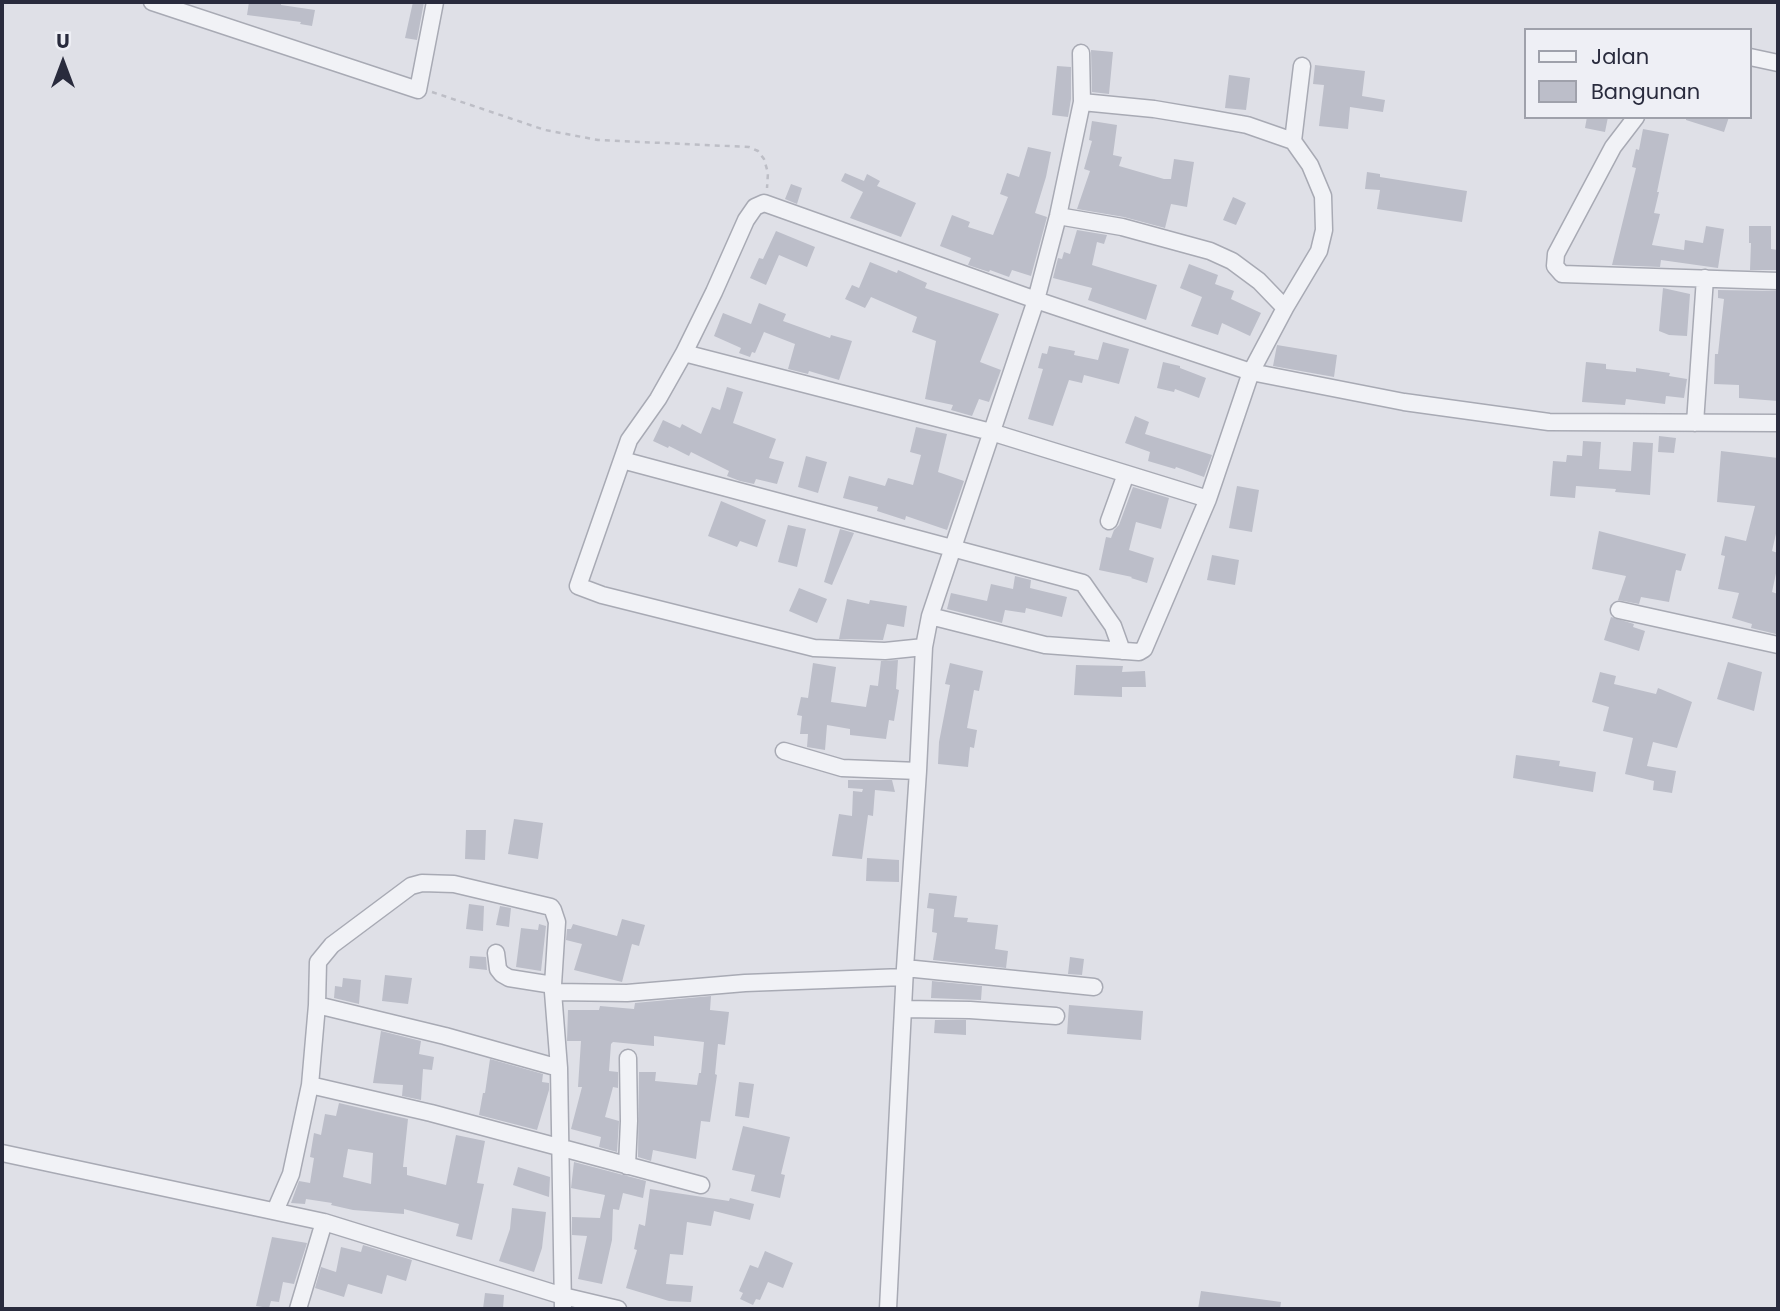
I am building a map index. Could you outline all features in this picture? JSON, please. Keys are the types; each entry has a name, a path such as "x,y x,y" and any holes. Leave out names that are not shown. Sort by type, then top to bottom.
{"street":[{"path":"152,2 418,90 435,2"},
{"path":"888,1309 904,972 924,648 930,616 1036,300 1058,216 1082,102 1081,53"},
{"path":"1752,57 1778,63"},
{"path":"1293,141 1302,66"},
{"path":"930,616 1045,645 1139,652 1143,649 1208,499 1251,372 1284,308 1319,251 1324,230 1323,196 1310,165 1293,141 1247,125 1154,109 1082,102"},
{"path":"1634,119 1613,147 1556,254 1555,266 1562,274 1778,281"},
{"path":"924,648 885,651 814,648 582,589 578,582 629,440 658,399 684,353 746,220 755,207 764,203 1036,300 1251,372 1404,402 1549,422 1778,423"},
{"path":"1058,216 1122,227 1210,251 1233,261 1259,281 1284,308"},
{"path":"1695,423 1705,278"},
{"path":"684,353 991,432 1208,499"},
{"path":"622,460 1083,583 1113,626 1122,650"},
{"path":"1109,522 1126,474"},
{"path":"1619,610 1778,645"},
{"path":"784,751 842,768 918,771"},
{"path":"275,1211 295,1161 310,1085 317,1005 316,978 320,957 411,886 422,883 454,884 551,907 557,922 553,989 559,1068 563,1302"},
{"path":"496,953 498,969 505,976 553,989 627,993 904,972 1001,976 1094,987"},
{"path":"317,1005 445,1036 559,1068"},
{"path":"903,1009 1056,1016"},
{"path":"627,1166 628,1058"},
{"path":"310,1085 431,1113 701,1185"},
{"path":"2,1153 324,1222 563,1302 618,1309"},
{"path":"299,1309 324,1222"}],"path":[{"path":"418,90 439,93 545,130 598,140 749,147 758,151 768,173 764,203"}],"building":[{"path":"249,2 281,2 281,5 315,10 312,26 300,24 301,22 247,15"},
{"path":"413,2 424,2 417,40 405,38"},
{"path":"1091,50 1113,52 1109,94 1092,92"},
{"path":"1315,65 1365,71 1362,96 1385,100 1383,112 1350,107 1348,129 1319,126 1324,85 1313,84"},
{"path":"1057,66 1071,67 1068,117 1052,115"},
{"path":"1229,75 1250,78 1246,110 1225,108"},
{"path":"1587,119 1608,119 1605,132 1585,128"},
{"path":"1686,119 1728,119 1724,132"},
{"path":"1092,121 1117,125 1113,155 1122,157 1119,166 1171,179 1174,159 1194,162 1187,207 1171,204 1165,228 1077,209 1090,171 1084,169 1092,141 1089,140"},
{"path":"1643,129 1669,134 1654,213 1660,214 1652,245 1684,250 1685,240 1703,243 1706,226 1724,229 1718,268 1661,260 1660,267 1612,265 1636,168 1632,167 1636,149 1639,150"},
{"path":"1028,147 1051,152 1035,213 1047,217 1031,276 1012,270 1009,277 990,270 989,272 968,265 971,258 940,246 952,215 970,222 968,227 993,235 1008,197 1000,194 1007,173 1019,177"},
{"path":"1367,172 1380,174 1380,177 1467,191 1462,222 1377,209 1380,190 1365,189"},
{"path":"845,173 864,181 867,174 880,181 877,186 916,203 901,237 850,218 863,192 841,181"},
{"path":"791,184 802,188 797,204 785,199"},
{"path":"1233,197 1246,203 1236,225 1223,220"},
{"path":"1749,226 1771,226 1771,249 1778,250 1778,270 1750,270"},
{"path":"1077,230 1107,235 1104,244 1097,242 1092,265 1157,285 1146,320 1088,300 1092,288 1053,278 1058,258 1062,259 1064,252 1070,254"},
{"path":"776,231 815,247 807,267 779,255 766,285 750,278 759,258 763,259"},
{"path":"870,262 897,273 898,270 927,283 925,288 999,314 980,362 1001,370 989,402 979,399 972,416 951,410 953,405 925,399 936,341 912,332 917,317 871,297 865,308 845,299 852,285 859,288"},
{"path":"1189,264 1218,275 1215,284 1234,291 1231,299 1261,313 1250,336 1222,323 1218,335 1191,326 1202,297 1180,288"},
{"path":"1663,288 1690,294 1687,336 1669,335 1659,331"},
{"path":"1718,290 1778,291 1778,401 1739,398 1739,385 1714,384 1715,354 1718,354 1724,299 1718,298"},
{"path":"759,303 786,314 783,321 830,338 831,335 852,341 839,380 809,371 808,374 788,369 795,344 764,332 755,353 752,352 750,357 739,353 741,348 714,336 723,313 751,324"},
{"path":"1103,342 1129,349 1119,384 1084,375 1082,383 1069,380 1053,426 1028,419 1043,369 1038,368 1042,353 1047,354 1049,346 1075,351 1074,355 1098,360"},
{"path":"1277,345 1337,355 1334,377 1273,366"},
{"path":"1163,362 1180,366 1206,378 1199,398 1175,389 1174,392 1157,388"},
{"path":"1586,362 1606,364 1606,369 1636,372 1636,368 1670,373 1669,376 1687,379 1684,398 1666,396 1665,404 1626,399 1625,405 1582,402"},
{"path":"727,387 743,392 733,423 776,439 769,458 784,462 777,484 756,479 754,484 740,481 727,476 729,471 691,452 689,456 653,441 663,420 680,428 682,424 701,434 712,407 720,410"},
{"path":"1135,416 1149,422 1145,434 1212,455 1204,477 1148,461 1150,452 1125,443"},
{"path":"916,427 947,434 938,472 964,481 947,530 906,516 905,520 877,511 878,507 843,498 849,476 885,486 888,478 913,485 921,455 910,452"},
{"path":"1659,436 1676,438 1674,453 1658,452"},
{"path":"1583,441 1601,442 1599,469 1631,471 1633,442 1653,443 1650,495 1576,486 1575,498 1550,496 1553,461 1566,462 1567,455 1582,456"},
{"path":"1721,451 1778,458 1778,525 1772,551 1778,553 1772,592 1778,594 1776,634 1751,628 1752,624 1732,618 1739,593 1718,589 1725,556 1721,555 1725,536 1746,541 1755,506 1717,502"},
{"path":"806,456 827,462 818,493 798,487"},
{"path":"1237,486 1259,490 1252,532 1229,528"},
{"path":"1133,487 1169,498 1161,529 1136,522 1129,550 1154,558 1147,583 1099,570 1106,537 1111,538 1119,525"},
{"path":"721,501 766,520 757,547 740,541 737,547 708,536"},
{"path":"788,525 806,529 797,567 778,562"},
{"path":"840,529 854,533 832,585 824,582"},
{"path":"1599,531 1686,554 1681,571 1676,570 1669,602 1641,597 1639,604 1618,600 1626,576 1592,569"},
{"path":"1212,555 1239,560 1235,585 1207,580"},
{"path":"1015,576 1031,580 1030,588 1067,597 1062,617 1026,608 1025,613 1005,610 1002,623 947,609 951,593 987,601 991,584 1013,589"},
{"path":"799,588 827,599 817,623 789,611"},
{"path":"847,599 869,604 870,600 907,606 904,627 887,624 883,640 839,639"},
{"path":"1611,617 1634,624 1633,627 1645,631 1639,651 1604,640"},
{"path":"898,660 896,689 899,690 894,721 889,720 886,739 850,735 850,729 827,725 825,750 807,747 808,734 800,734 802,716 797,715 801,697 808,698 813,663 836,667 831,702 866,707 870,685 878,686 881,661"},
{"path":"1728,662 1762,672 1754,711 1717,699"},
{"path":"950,663 983,671 979,691 974,690 967,728 977,730 974,748 970,747 968,767 938,764 939,742 950,685 945,684"},
{"path":"1076,665 1123,666 1122,672 1145,671 1146,687 1122,687 1122,697 1074,695"},
{"path":"1600,672 1616,676 1614,684 1656,694 1658,688 1692,702 1677,748 1653,742 1647,766 1676,771 1672,793 1653,790 1654,781 1625,774 1633,738 1603,731 1609,707 1592,702"},
{"path":"1516,755 1560,761 1559,766 1596,772 1593,792 1513,778"},
{"path":"848,780 892,780 895,792 875,790 873,816 868,815 862,859 832,856 839,814 852,816 853,791 862,792 863,789 848,788"},
{"path":"514,819 543,823 538,859 508,854"},
{"path":"466,830 486,830 485,860 465,859"},
{"path":"867,858 899,860 899,882 866,881"},
{"path":"929,893 957,896 954,917 968,918 967,922 998,925 995,949 1008,951 1006,968 933,960 937,933 932,932 934,909 927,908"},
{"path":"469,904 484,906 483,931 466,929"},
{"path":"500,906 511,908 509,927 496,925"},
{"path":"622,919 645,925 639,946 632,944 622,982 574,970 582,944 566,940 567,929 571,929 573,924 617,936"},
{"path":"539,924 546,926 541,971 516,967 521,928 538,930"},
{"path":"470,956 486,957 487,970 469,968"},
{"path":"1070,957 1084,959 1082,975 1068,974"},
{"path":"385,975 412,978 408,1004 382,1001"},
{"path":"343,978 361,980 359,1004 334,998 335,986 342,987"},
{"path":"932,981 982,986 981,1000 931,998"},
{"path":"711,996 710,1010 729,1012 725,1045 718,1044 717,1075 710,1122 701,1121 696,1159 653,1150 651,1161 638,1157 639,1072 656,1072 655,1081 697,1085 704,1042 654,1036 654,1046 613,1042 609,1071 618,1072 618,1088 613,1087 605,1117 619,1121 617,1152 599,1147 601,1137 571,1129 582,1087 578,1087 581,1041 567,1041 568,1010 599,1010 600,1006 634,1009 635,1003"},
{"path":"1069,1005 1143,1011 1141,1040 1067,1034"},
{"path":"935,1020 966,1020 966,1035 934,1033"},
{"path":"381,1031 421,1041 419,1054 434,1057 432,1070 423,1069 421,1100 402,1096 403,1085 373,1083"},
{"path":"490,1059 543,1074 542,1082 549,1083 537,1130 479,1115"},
{"path":"739,1082 754,1084 749,1118 735,1116"},
{"path":"339,1103 408,1119 403,1167 407,1167 407,1175 446,1185 456,1135 485,1141 477,1183 484,1184 472,1240 456,1236 459,1224 404,1209 404,1214 353,1210 306,1199 305,1204 291,1203 299,1181 310,1183 314,1133 321,1135 325,1114 336,1116","holes":["348,1149 373,1153 371,1184 343,1177"]},
{"path":"743,1126 790,1137 781,1174 785,1175 780,1198 751,1191 755,1175 732,1170"},
{"path":"574,1162 646,1181 643,1198 623,1193 619,1210 613,1209 612,1240 602,1284 578,1279 587,1236 572,1235 572,1217 600,1218 605,1195 571,1188"},
{"path":"518,1167 550,1177 549,1197 513,1185"},
{"path":"650,1189 729,1201 730,1198 754,1204 750,1220 714,1211 711,1226 687,1222 683,1255 670,1254 666,1284 693,1286 691,1302 669,1301 626,1288 637,1250 634,1249 639,1224 645,1226"},
{"path":"512,1208 546,1212 542,1248 534,1272 499,1261 510,1229"},
{"path":"272,1237 307,1243 294,1284 283,1282 279,1302 271,1301 269,1308 256,1306"},
{"path":"363,1245 412,1260 406,1281 387,1275 382,1294 348,1284 344,1297 315,1288 321,1267 336,1272 341,1247 361,1252"},
{"path":"765,1251 793,1263 783,1288 768,1282 760,1300 756,1299 753,1305 740,1299 743,1293 739,1291 750,1265 758,1268"},
{"path":"1201,1291 1281,1302 1280,1309 1198,1309"},
{"path":"485,1293 504,1295 503,1309 483,1309"}]}
